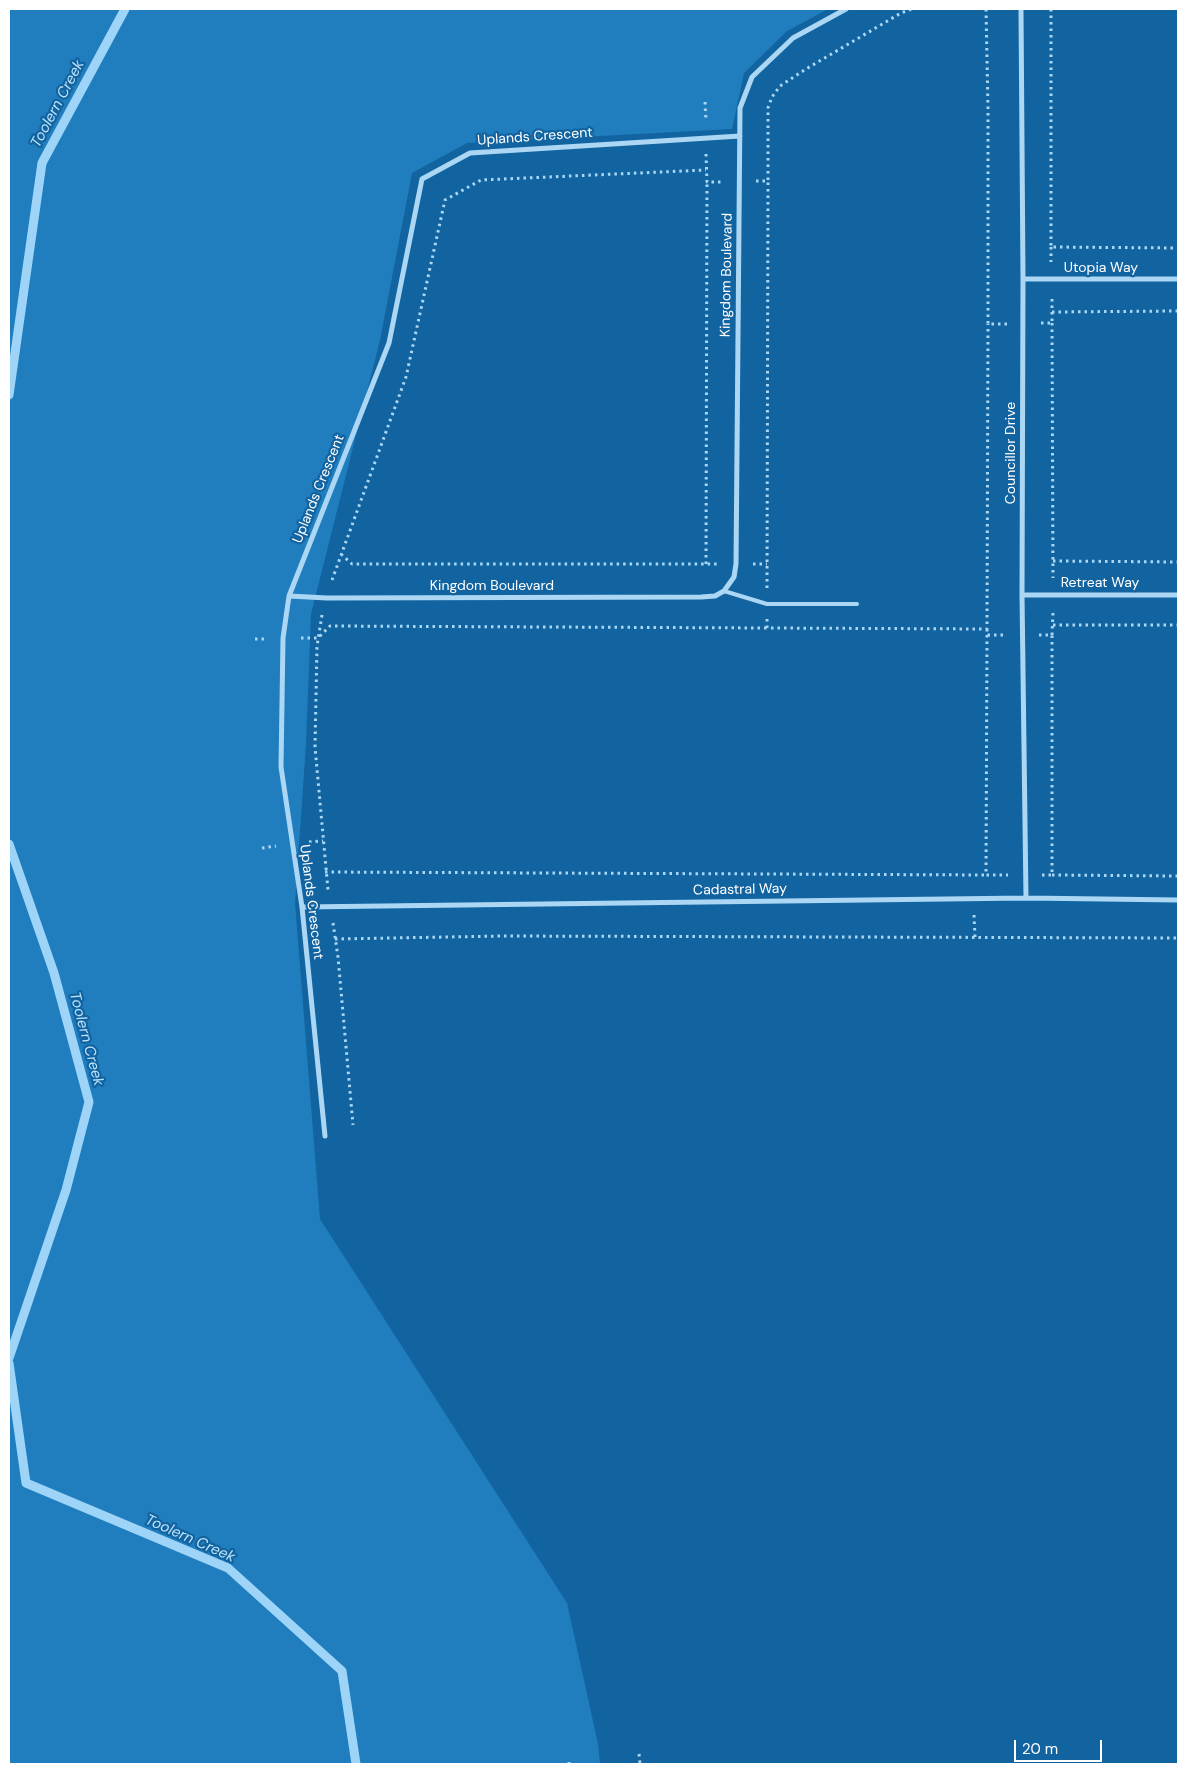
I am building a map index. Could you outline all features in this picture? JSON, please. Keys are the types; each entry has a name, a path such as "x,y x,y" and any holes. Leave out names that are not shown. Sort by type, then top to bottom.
{"street":[{"name":"Kingdom Boulevard","path":"289,596 327,598 701,597 715,596 724,591 734,577 736,564 740,108 752,76 792,38 846,9"},
{"name":"Councillor Drive","path":"1021,9 1023,279 1022,595 1026,898"},
{"name":"Uplands Crescent","path":"326,1136 302,906 281,767 283,638 289,596 389,343 422,179 470,153 740,136"},
{"name":"Utopia Way","path":"1023,279 1178,279"},
{"name":"Retreat Way","path":"1022,595 1178,595"},
{"name":"Cadastral Way","path":"302,906 1026,898 1178,900"}],"lane":[{"path":"724,591 767,604 857,604"}],"path":[{"path":"767,628 768,108 772,97 780,86 901,13 912,9"},
{"path":"1051,9 1051,247 1178,248"},
{"path":"705,102 707,182 706,564"},
{"path":"353,1125 335,939 325,872 315,747 318,638 320,622 341,554 406,377 445,200 481,180 706,170"},
{"path":"707,182 768,181"},
{"path":"1052,312 1178,311"},
{"path":"988,324 987,636 1052,635 1052,323"},
{"path":"341,554 352,564 767,564"},
{"path":"1052,561 1178,562"},
{"path":"1052,625 1178,625"},
{"path":"255,639 318,638 330,626 987,629"},
{"path":"325,872 986,875"},
{"path":"1052,875 1178,876"},
{"path":"335,939 503,936 1178,938"},
{"path":"639,1754 640,1764"}],"shaded area":[{"path":"9,9 828,9 787,31 744,73 732,129 467,143 412,173 380,340 311,614 306,744 295,903 320,1219 567,1603 598,1744 600,1764 9,1764"}],"waterway":[{"name":"Toolern Creek","path":"9,395 42,163 125,9"},
{"name":"Toolern Creek","path":"9,844 54,973 89,1102 66,1190 9,1358"},
{"name":"Toolern Creek","path":"9,1363 26,1483 228,1568 342,1671 356,1764"}]}
